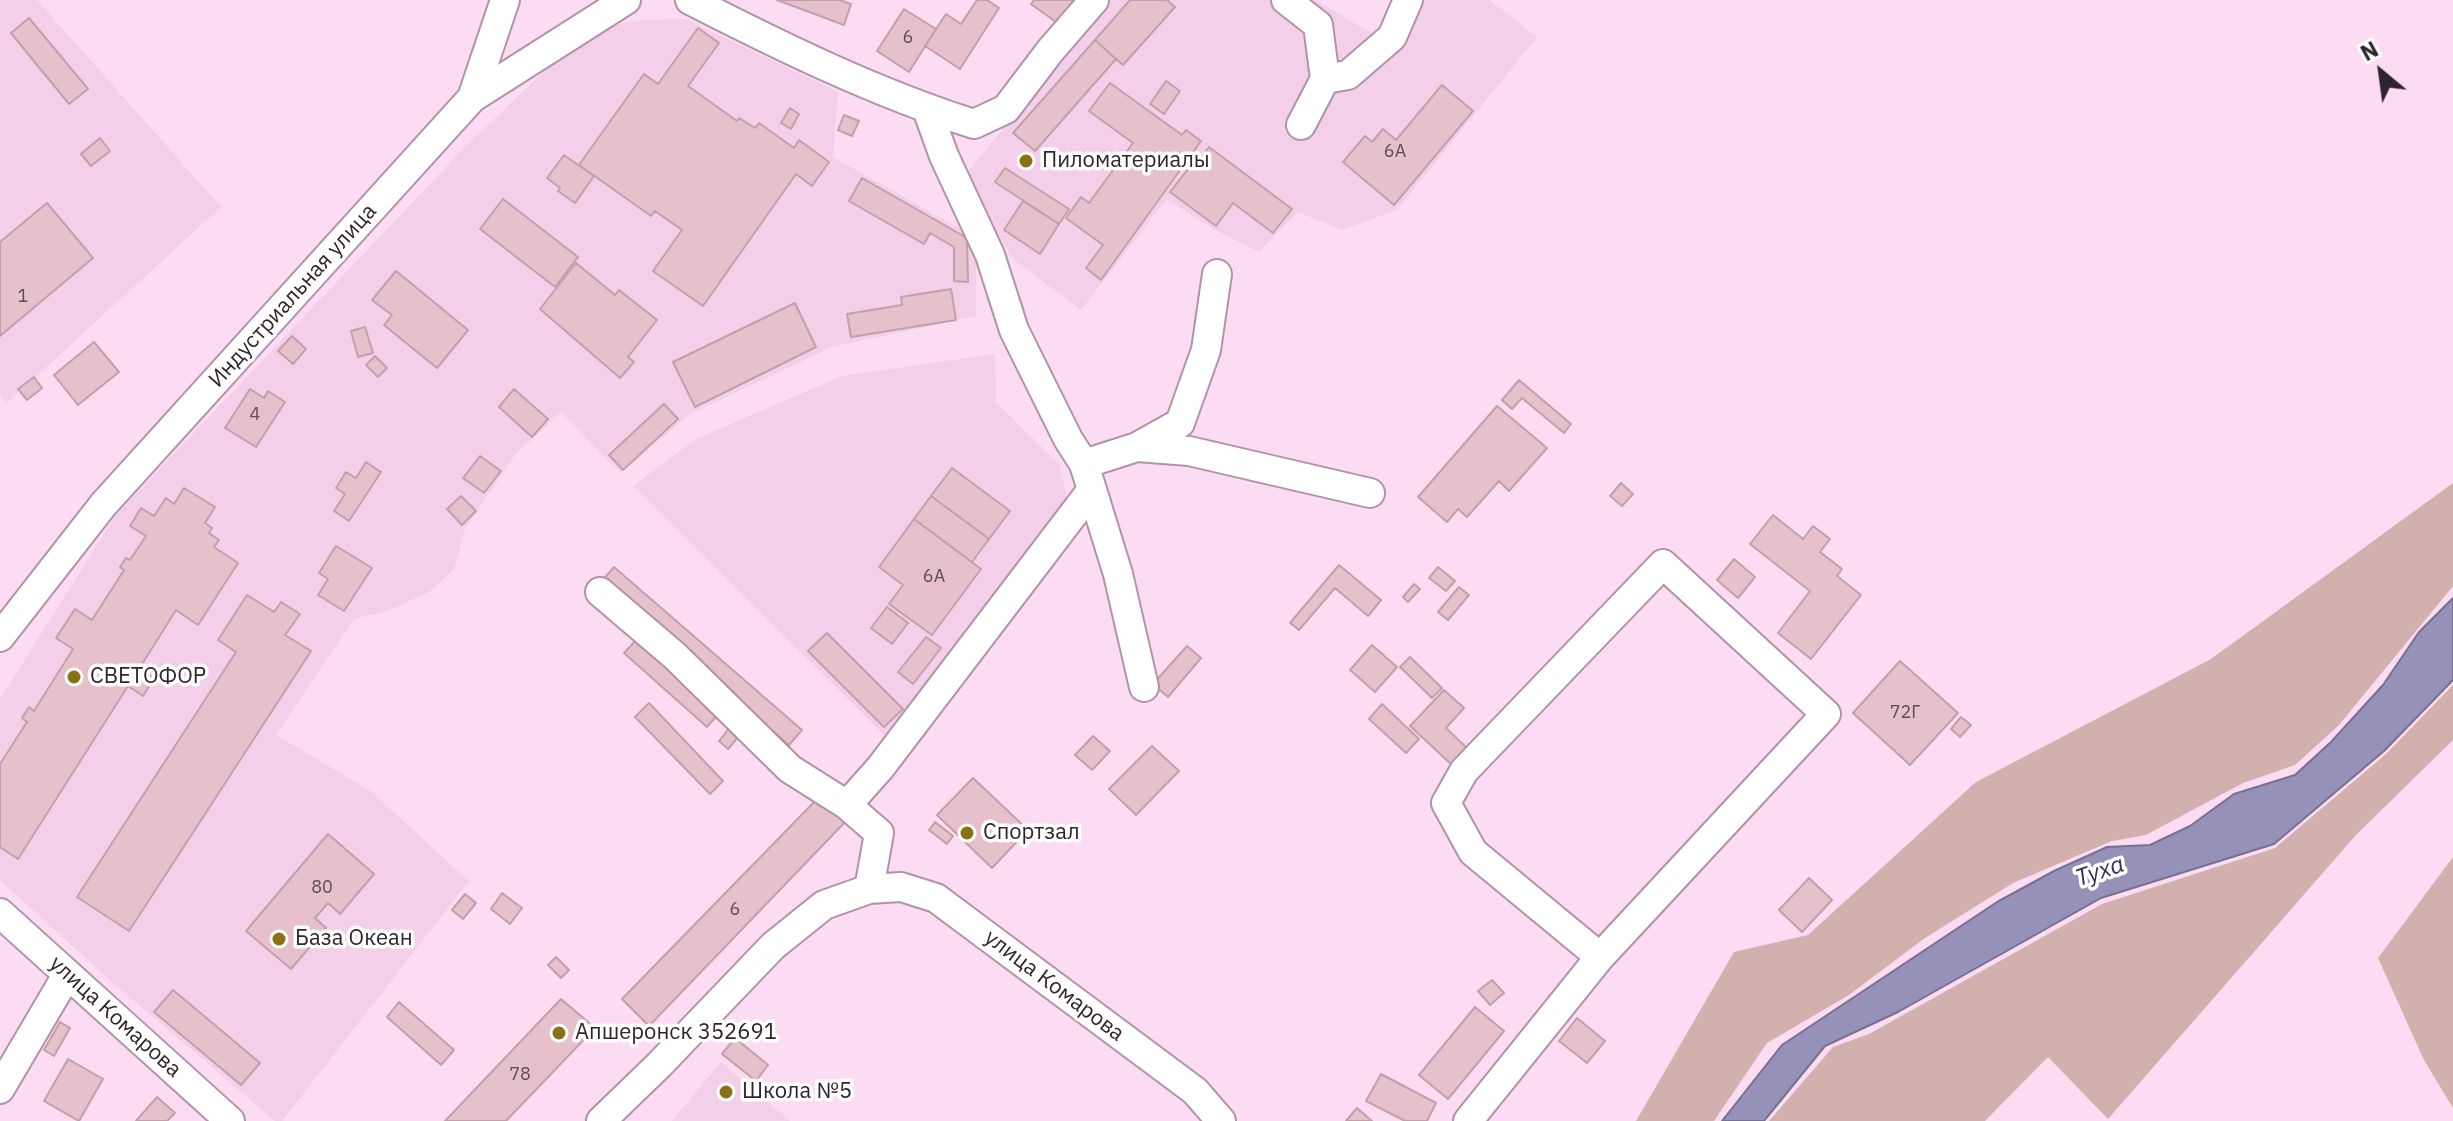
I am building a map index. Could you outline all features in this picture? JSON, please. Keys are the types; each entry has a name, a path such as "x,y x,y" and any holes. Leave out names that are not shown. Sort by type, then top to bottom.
{"street":[{"path":"472,98 505,0"},
{"name":"Индустриальная улица","path":"0,637 103,505 472,98 626,0"},
{"path":"690,0 797,54 927,109 974,124 1006,109 1094,0"},
{"path":"1286,0 1318,25 1325,79 1301,125"},
{"path":"1325,79 1348,75 1392,37 1408,0"},
{"path":"927,109 944,156 990,255 1014,330 1087,478 1118,574 1144,687"},
{"path":"847,805 880,768 1087,478 1180,423 1206,350 1217,274"},
{"path":"1137,447 1189,451 1370,493"},
{"path":"1468,1121 1600,957 1826,714 1663,564 1464,771 1446,803 1473,852 1600,957"},
{"path":"600,592 675,656 790,769 847,805 879,833 869,889 824,905 773,946 601,1121"},
{"name":"улица Комарова","path":"869,889 901,887 936,898 1195,1091 1221,1121"},
{"name":"улица Комарова","path":"0,913 230,1121"},
{"path":"0,1089 67,975"}],"shaded area":[{"path":"0,0 37,0 221,207 7,403 0,395"},
{"path":"1109,0 1316,0 1379,38 1407,0 1489,0 1537,37 1397,210 1342,230 1298,212 1259,252 1211,228 1167,199 1081,310 1014,260 963,178"},
{"path":"685,19 838,92 833,157 976,238 976,316 832,347 690,414 621,473 561,412 515,455 465,529 454,569 429,592 387,611 354,619 276,735 369,790 469,881 282,1121 275,1121 113,983 0,880 0,699 116,515 464,148 587,30 641,20"},
{"path":"995,354 996,402 1059,464 1067,497 1060,528 886,737 633,486 696,439 842,376"},
{"path":"2453,483 2453,586 2339,725 2295,765 2243,783 2146,835 2112,841 2013,883 1925,938 1849,995 1767,1043 1714,1121 1636,1121 1734,952 1808,935 1976,782 2211,659"},
{"path":"2453,685 2453,740 2356,835 2108,1119 2048,1057 1985,1121 1769,1121 1833,1047 1869,1034 2102,904 2275,848 2386,754"},
{"path":"2453,857 2453,1108 2424,1060 2378,958"},
{"name":"Школа №5","path":"721,1062 790,1121 672,1121"}],"water":[{"name":"Туха","path":"2453,598 2453,680 2384,751 2274,844 2101,898 1898,1012 1825,1046 1764,1121 1722,1121 1782,1045 1997,902 2107,847 2150,845 2190,826 2234,794 2295,775 2331,742 2383,685 2419,632"}],"building":[{"path":"777,0 840,0 851,4 844,25"},
{"path":"977,0 987,0 999,8 960,69 925,46 946,14 961,24"},
{"path":"1034,0 1079,0 1060,25 1031,4"},
{"path":"1130,0 1167,0 1175,7 1123,65 1095,40"},
{"path":"904,9 936,29 909,72 877,51"},
{"path":"29,18 88,89 69,104 11,33"},
{"path":"698,28 719,43 688,86 737,121 739,118 755,128 759,123 794,148 799,140 829,162 812,186 796,174 703,306 653,271 682,230 655,211 651,216 579,165 644,74 658,84"},
{"path":"1095,40 1116,59 1035,151 1013,133"},
{"path":"1166,81 1180,91 1164,114 1150,104"},
{"path":"1110,83 1182,135 1186,130 1201,141 1101,280 1086,268 1103,245 1066,218 1081,197 1089,203 1133,143 1089,111"},
{"path":"1442,85 1473,111 1394,205 1343,162 1365,136 1372,142 1383,129 1396,140"},
{"path":"790,108 799,114 791,129 781,123"},
{"path":"844,115 859,121 852,136 838,130"},
{"path":"100,138 110,151 91,166 81,154"},
{"path":"1209,147 1292,209 1273,233 1233,203 1216,226 1170,192"},
{"path":"564,155 594,176 575,203 547,178"},
{"path":"1005,168 1069,209 1059,224 995,182"},
{"path":"862,178 967,238 968,282 954,281 954,247 930,233 924,244 849,201"},
{"path":"503,199 578,257 555,287 480,229"},
{"path":"1023,201 1059,224 1040,254 1004,230"},
{"path":"47,203 93,258 0,336 0,242"},
{"path":"576,263 615,295 619,290 657,320 628,357 634,362 620,378 540,309"},
{"path":"396,271 468,330 437,368 384,325 392,315 372,300"},
{"path":"951,289 956,320 851,337 847,314 902,305 901,297"},
{"path":"795,303 816,347 695,407 673,362"},
{"path":"365,327 373,353 358,357 351,331"},
{"path":"292,336 306,349 293,364 278,351"},
{"path":"94,342 119,372 78,405 54,375"},
{"path":"375,356 387,368 378,377 366,365"},
{"path":"34,377 42,388 27,400 18,389"},
{"path":"1519,380 1571,424 1564,433 1522,398 1512,409 1502,400"},
{"path":"250,389 264,398 268,391 285,402 256,447 225,428"},
{"path":"514,389 548,419 532,437 499,407"},
{"path":"664,404 678,419 623,470 609,455"},
{"path":"1497,406 1547,448 1509,491 1499,481 1467,517 1458,509 1447,522 1418,497"},
{"path":"480,456 501,471 484,493 463,478"},
{"path":"366,462 381,472 349,521 334,511 345,494 336,488 346,472 356,478"},
{"path":"952,468 1010,511 989,539 931,496"},
{"path":"1621,483 1633,494 1622,506 1610,496"},
{"path":"184,488 215,507 205,523 212,528 209,533 219,540 214,547 238,563 198,625 176,610 139,669 154,678 143,696 128,686 18,859 0,847 0,764 27,722 22,718 29,707 34,711 73,649 56,638 75,609 92,620 124,570 120,567 126,558 130,560 146,536 130,526 141,508 154,516 166,498 174,504"},
{"path":"461,496 476,511 462,525 447,509"},
{"path":"931,496 989,539 972,562 914,519"},
{"path":"1773,515 1803,539 1813,526 1830,539 1820,552 1842,569 1837,576 1861,595 1811,659 1778,633 1810,591 1750,544"},
{"path":"914,519 981,569 932,635 889,604 903,585 879,567"},
{"path":"336,546 372,568 344,611 318,595 328,579 319,573"},
{"path":"1734,559 1755,577 1738,598 1717,580"},
{"path":"1339,565 1381,600 1368,616 1335,588 1299,630 1290,623"},
{"path":"614,567 802,730 789,745 601,582"},
{"path":"1438,567 1455,581 1446,591 1429,578"},
{"path":"1414,584 1420,589 1408,602 1403,597"},
{"path":"1459,587 1469,595 1448,620 1438,612"},
{"path":"247,595 274,612 281,602 300,614 285,635 311,651 129,931 77,897 236,652 218,640"},
{"path":"887,607 908,623 892,644 871,628"},
{"path":"827,633 903,709 884,727 808,651"},
{"path":"926,637 941,648 913,684 898,672"},
{"path":"638,638 720,712 707,727 624,653"},
{"path":"1372,645 1397,667 1375,692 1350,670"},
{"path":"1187,646 1201,658 1168,697 1153,684"},
{"path":"1410,657 1442,688 1432,698 1400,667"},
{"path":"1900,661 1958,713 1910,765 1853,713"},
{"path":"1444,690 1464,708 1446,728 1468,749 1452,765 1410,726"},
{"path":"649,703 723,781 710,794 635,717"},
{"path":"1382,704 1419,739 1406,753 1369,719"},
{"path":"1961,717 1971,725 1960,737 1951,729"},
{"path":"731,726 741,734 728,749 719,741"},
{"path":"1093,736 1110,751 1092,770 1075,755"},
{"path":"1152,746 1179,771 1136,815 1109,789"},
{"path":"973,778 1028,830 992,868 937,815"},
{"path":"820,796 847,820 649,1026 622,999"},
{"path":"935,822 953,836 947,844 929,830"},
{"path":"328,834 374,874 340,914 328,903 315,918 326,928 291,969 246,931"},
{"path":"1809,878 1832,900 1802,932 1779,910"},
{"path":"502,893 522,908 510,924 491,909"},
{"path":"465,894 476,903 463,919 452,910"},
{"path":"556,957 569,970 561,978 548,965"},
{"path":"1492,980 1504,993 1490,1005 1478,991"},
{"path":"173,990 260,1063 241,1085 154,1012"},
{"path":"561,999 595,1028 506,1121 445,1121"},
{"path":"399,1002 454,1050 441,1065 387,1017"},
{"path":"1475,1007 1504,1031 1448,1099 1419,1075"},
{"path":"1577,1018 1605,1041 1587,1063 1559,1041"},
{"path":"60,1022 70,1028 54,1056 44,1050"},
{"path":"735,1038 768,1065 756,1081 722,1054"},
{"path":"68,1059 103,1079 79,1121 44,1101"},
{"path":"1381,1074 1436,1103 1427,1121 1405,1121 1366,1101"},
{"path":"157,1097 175,1113 167,1121 136,1121"},
{"path":"1357,1108 1372,1121 1346,1121"}],"place":[{"name":"Пиломатериалы","path":"1026,161"},
{"name":"СВЕТОФОР","path":"74,677"},
{"name":"Спортзал","path":"967,833"},
{"name":"База Океан","path":"279,939"},
{"name":"Апшеронск 352691","path":"559,1033"},
{"name":"Школа №5","path":"726,1092"}]}
